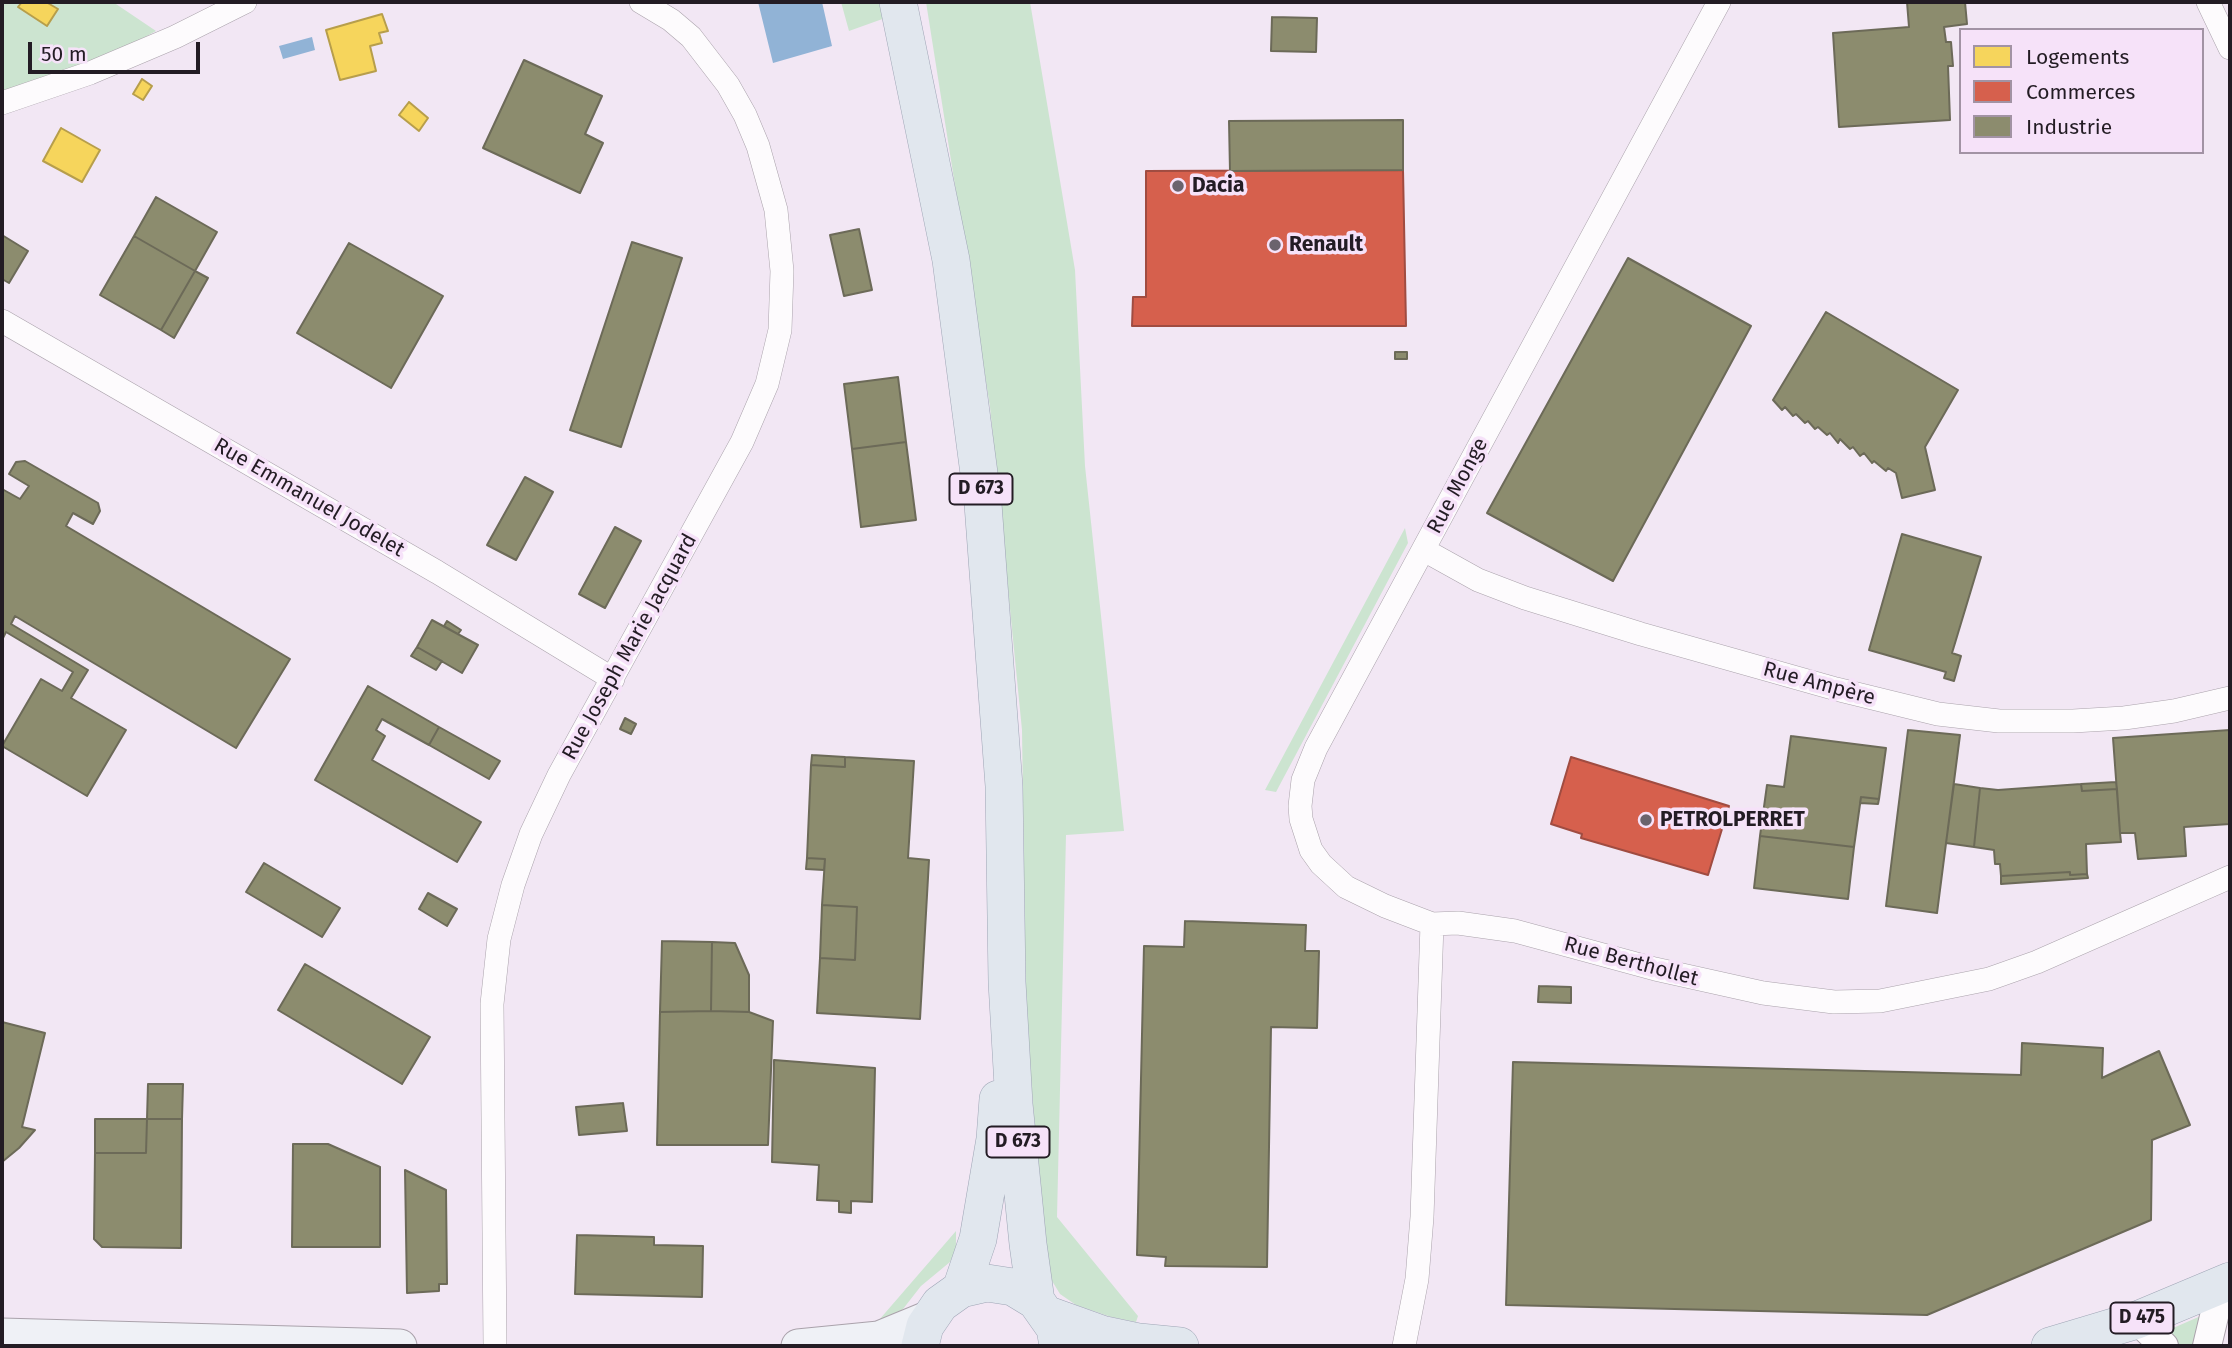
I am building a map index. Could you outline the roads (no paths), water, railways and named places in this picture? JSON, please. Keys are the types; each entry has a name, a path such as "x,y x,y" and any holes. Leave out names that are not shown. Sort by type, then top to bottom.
{"main road":[{"name":"D 673","path":"898,2 923,112 951,260 983,504 1004,786 1007,982 1014,1104 1028,1244 1048,1321"},
{"name":"D 673","path":"961,1289 978,1239 995,1139 1007,982"},
{"name":"D 475","path":"2050,1346 2137,1320 2230,1281"},
{"path":"798,1346 925,1332 940,1304 961,1289 987,1283 1013,1287 1048,1321 1139,1342 1180,1346"},
{"path":"2,1335 400,1346"}],"street":[{"path":"2,103 90,73 175,37 245,2"},
{"name":"Rue Joseph Marie Jacquard","path":"495,1346 492,1004 499,939 513,885 531,834 559,775 727,472 756,412 775,357 783,302 781,240 776,209 758,146 745,115 721,75 691,37 671,20 641,2"},
{"name":"Rue Monge","path":"1432,924 1365,897 1333,877 1311,850 1304,833 1300,806 1303,780 1316,748 1719,2"},
{"path":"2208,2 2230,48"},
{"name":"Rue Emmanuel Jodelet","path":"2,321 426,565 613,679"},
{"name":"Rue Ampère","path":"1424,550 1478,580 1525,598 1836,690 1938,714 1999,722 2073,721 2175,711 2230,698"},
{"name":"Rue Berthollet","path":"1432,924 1458,923 1515,931 1656,970 1763,993 1834,1002 1880,1001 1989,979 2038,962 2230,877"},
{"path":"1404,1346 1417,1279 1422,1217 1432,924"},
{"path":"2207,1346 2217,1304 2230,1281"},
{"path":"2137,1320 2164,1346"}],"water":[{"path":"758,2 822,2 832,46 773,63"},
{"path":"312,37 315,50 283,59 279,46"}],"place":[{"name":"Dacia","path":"1178,186"},
{"name":"Renault","path":"1275,245"},
{"name":"PETROLPERRET","path":"1646,820"}]}
